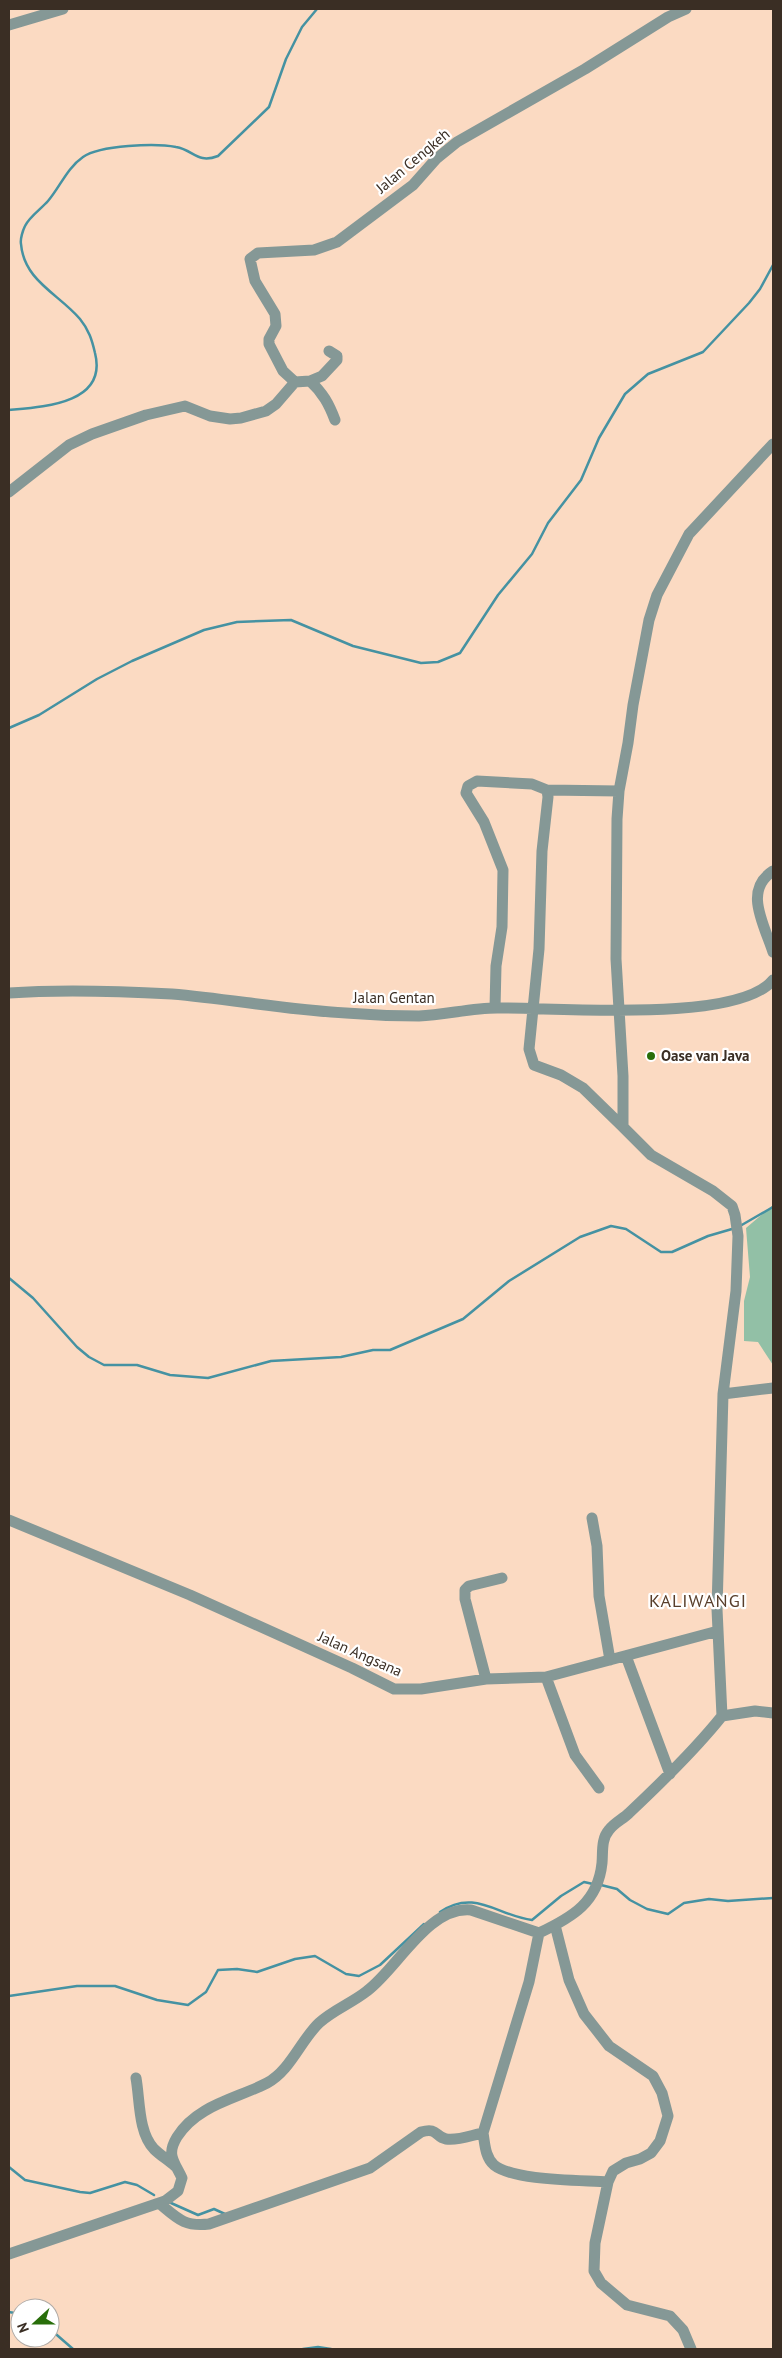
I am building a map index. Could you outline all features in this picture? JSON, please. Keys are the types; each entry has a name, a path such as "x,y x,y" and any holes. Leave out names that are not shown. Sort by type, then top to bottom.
{"street":[{"path":"9,25 62,9"},
{"name":"Jalan Cengkeh","path":"294,382 283,371 269,344 269,339 276,326 275,314 255,281 250,259 252,256 258,253 314,250 337,242 413,185 436,159 457,142 585,69 668,17 686,9"},
{"path":"9,492 69,445 92,434 146,414 185,406 210,416 230,419 266,411 276,404 294,382 310,382 322,376 337,360 336,356 329,351"},
{"path":"310,382 321,392 328,403 334,420"},
{"path":"623,1127 623,1076 615,887 619,791 649,620 657,595 689,534 773,444"},
{"path":"495,1008 496,966 502,927 503,870 484,822 466,793 468,786 478,780 532,784 547,790 619,791"},
{"path":"9,2254 160,2202 178,2191 182,2178 171,2157 171,2150 178,2136 190,2122 204,2110 273,2079 318,2024 368,1991 411,1944 450,1912 461,1908 471,1910 539,1933 555,1925 583,1905 595,1892 600,1872 602,1848 609,1830 699,1745 722,1716 718,1631 719,1512 723,1394 736,1291 737,1223 732,1206 707,1187 651,1155 583,1088 561,1075 534,1065 529,1050 539,949 542,851 548,797 547,790"},
{"path":"773,871 763,878 757,891 758,910 773,952"},
{"name":"Jalan Gentan","path":"9,994 47,991 172,994 345,1013 411,1016 495,1008 619,1011 691,1006 738,1000 767,988 773,980"},
{"path":"723,1394 773,1388"},
{"path":"592,1518 597,1546 599,1596 610,1660"},
{"name":"Jalan Angsana","path":"9,1520 190,1594 394,1689 421,1689 486,1678 546,1677 718,1631"},
{"path":"486,1678 465,1599 465,1590 469,1586 502,1578"},
{"path":"626,1656 670,1774"},
{"path":"546,1677 575,1755 599,1788"},
{"path":"722,1716 755,1712 773,1713"},
{"path":"555,1925 569,1980 584,2014 608,2046 653,2076 662,2093 668,2116 660,2141 651,2153 640,2160 626,2163 613,2170 608,2182 595,2243 594,2271 601,2283 627,2305 670,2316 683,2330 691,2349"},
{"path":"539,1933 529,1982 492,2098 483,2133 486,2151 494,2164 508,2172 525,2176 608,2182"},
{"path":"136,2078 143,2129 148,2140 154,2149 177,2167"},
{"path":"160,2202 181,2221 194,2226 209,2224 370,2168 421,2132 436,2131 443,2139 452,2140 483,2133"}],"green space":[{"path":"773,1205 773,1365 758,1342 744,1341 744,1301 750,1277 746,1228"}],"waterway":[{"path":"9,410 38,407 69,400 82,393 92,383 96,370 94,348 86,327 72,310 35,277 24,257 21,237 29,219 48,201 77,161 91,153 128,146 155,145 176,147 205,158 218,156 269,107 286,59 302,27 317,9"},
{"path":"9,728 39,715 97,679 132,661 204,630 237,622 291,620 353,646 421,663 438,662 460,653 498,595 532,554 548,523 581,480 599,438 625,394 648,374 703,352 749,303 760,289 773,265"},
{"path":"740,1226 773,1207"},
{"path":"9,1278 33,1298 77,1347 89,1357 104,1365 137,1365 170,1375 208,1378 271,1361 341,1357 373,1350 390,1350 463,1319 509,1281 580,1237 611,1226 626,1229 661,1252 672,1252 708,1236 732,1229"},
{"path":"440,1912 453,1905 476,1903 520,1918 532,1920 561,1896 584,1882 593,1884"},
{"path":"601,1885 617,1889 630,1900 647,1909 668,1914 684,1903 709,1899 728,1901 773,1898"},
{"path":"9,1996 77,1986 115,1986 157,2000 188,2005 206,1992 218,1970 237,1969 257,1972 295,1959 315,1956 346,1974 359,1976 380,1965 424,1924"},
{"path":"9,2167 25,2180 80,2192 90,2193 125,2182 137,2185 154,2195"},
{"path":"171,2203 198,2215 214,2209 225,2214"},
{"path":"60,2338 73,2349"},
{"path":"303,2349 318,2347 331,2349"}],"place":[{"name":"Oase van Java","path":"651,1056"}],"district":[{"name":"KALIWANGI","path":"698,1601"}]}
